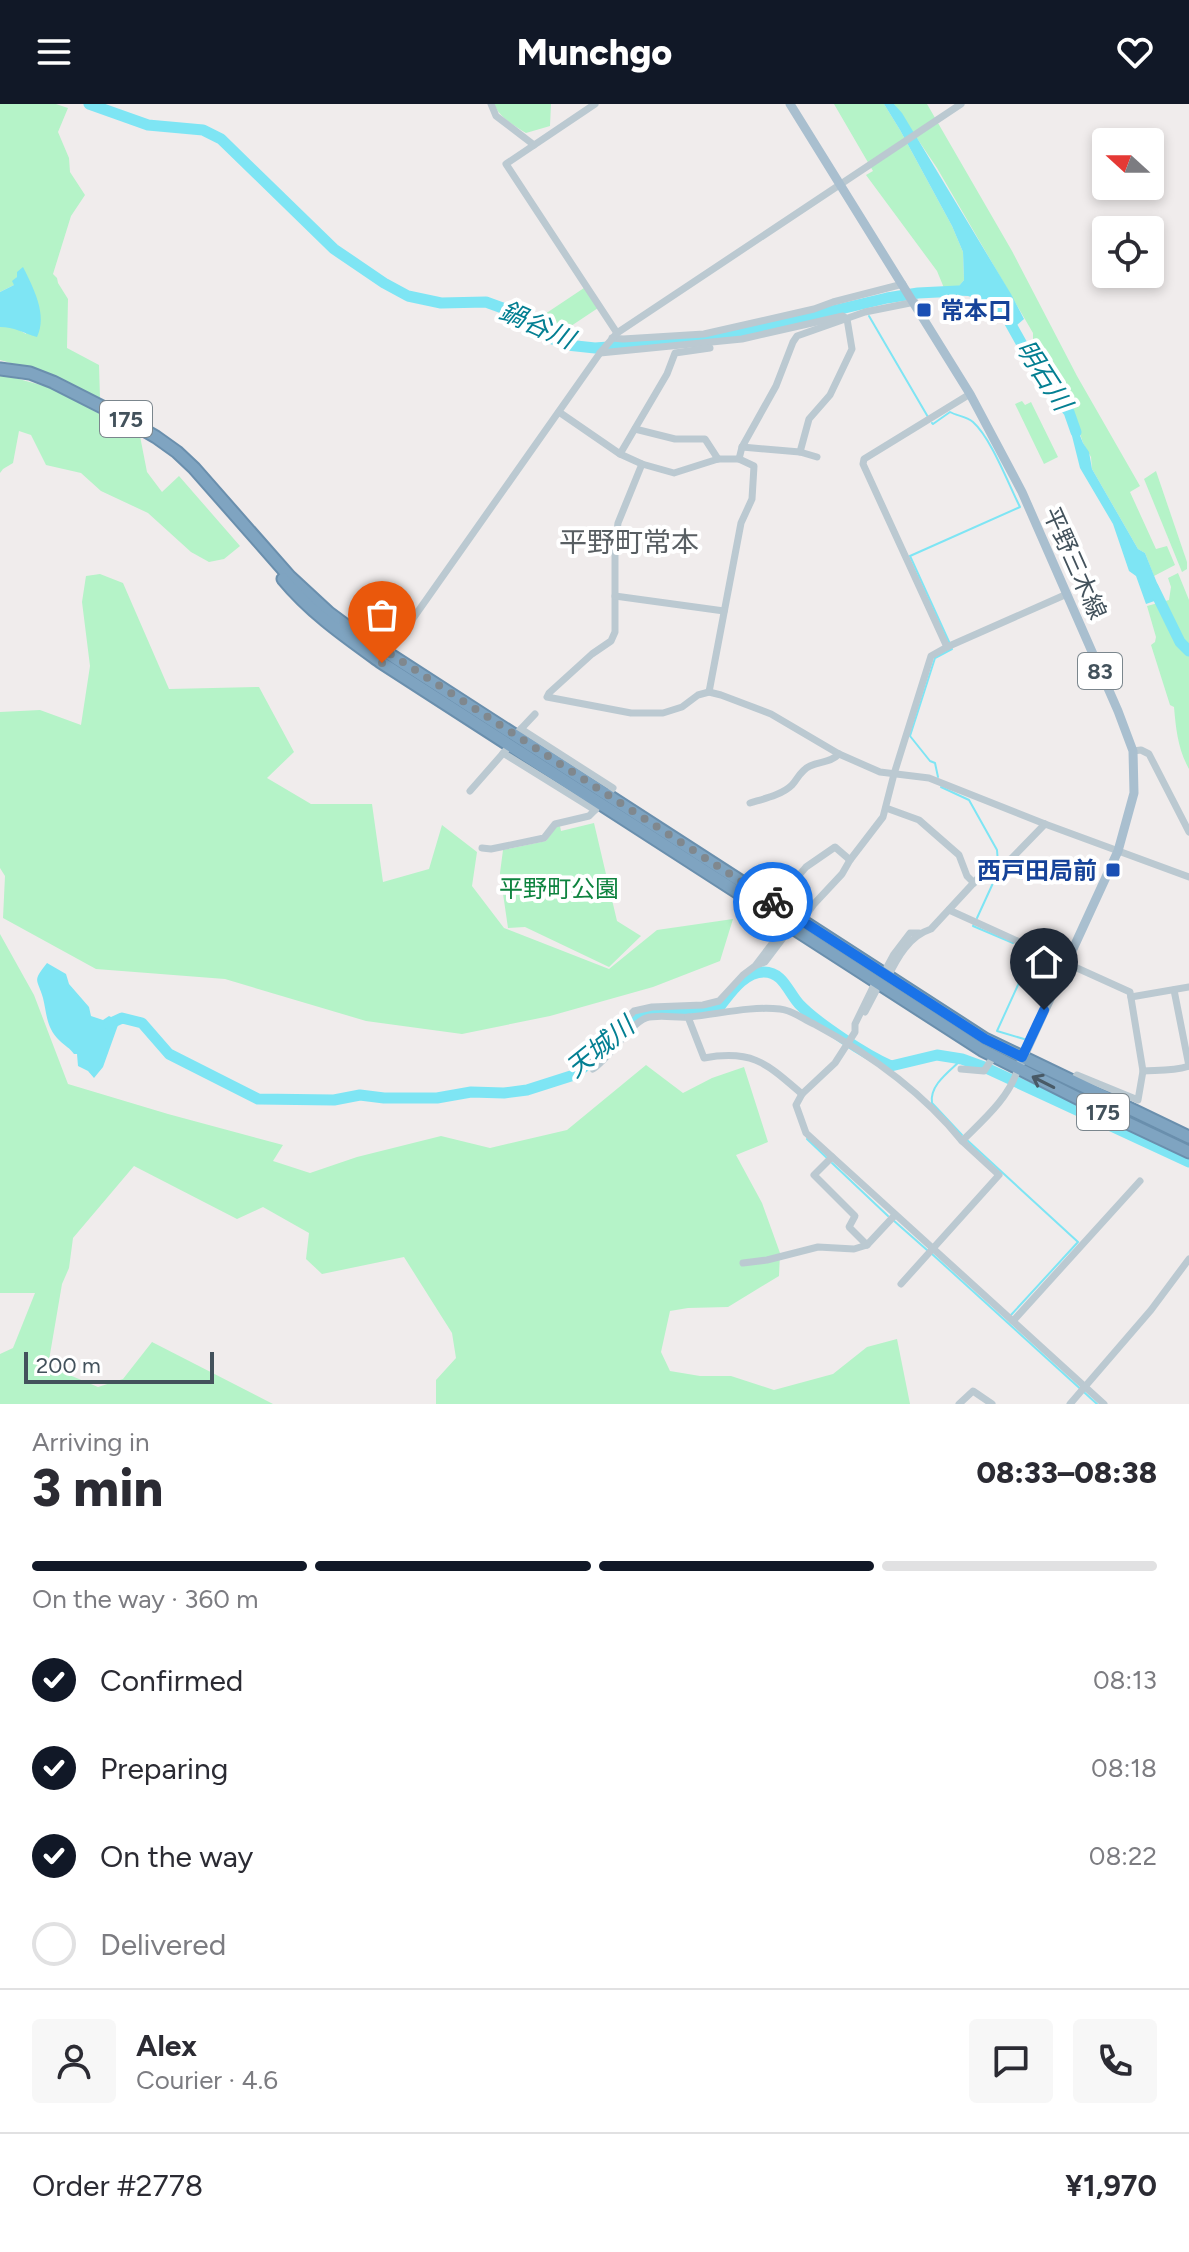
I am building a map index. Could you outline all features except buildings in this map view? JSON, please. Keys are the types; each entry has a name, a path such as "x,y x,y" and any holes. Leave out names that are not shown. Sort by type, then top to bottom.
{"highway":[{"name":"175","path":"0,369 30,373 53,382 156,437 194,468 306,605 876,986 994,1056 1073,1080 1189,1137"},
{"name":"175","path":"601,803 803,916 1020,1063 1189,1152"}],"main road":[{"name":"平野三木線","path":"790,104 970,394 1022,492 1133,751 1134,793 1118,851 1020,1063"}],"street":[{"path":"491,104 496,116 534,145"},
{"path":"595,104 506,164 615,335 623,339 704,334 905,286"},
{"path":"386,658 615,335 961,104"},
{"path":"739,459 742,447 776,386 797,336 865,312 914,301"},
{"path":"600,353 742,339 843,316 847,319"},
{"path":"800,452 812,413 830,395 852,349 847,319"},
{"path":"740,326 742,339"},
{"path":"620,454 667,374 675,353 733,344 742,339"},
{"path":"947,647 863,464 864,459 970,394"},
{"path":"559,412 620,454 674,473 718,459 739,459 754,466 752,499 741,523 709,692"},
{"path":"635,429 675,439 705,439 718,459"},
{"path":"742,447 800,452 817,457"},
{"path":"642,464 618,523 615,632 611,641 592,654 547,697 631,713 663,713 682,707 698,695 709,692 721,695 771,714 839,754 880,772 929,778 1189,877"},
{"path":"803,916 842,874 883,817 931,656 1067,594"},
{"path":"615,596 724,611"},
{"path":"470,791 535,714"},
{"path":"482,848 491,849 544,838 555,824 589,816 613,788 513,741"},
{"path":"1133,751 1141,750 1149,754 1189,832"},
{"path":"750,803 784,790 809,766 832,761 839,754"},
{"path":"886,808 919,820 959,855 967,876 974,883"},
{"path":"888,972 919,933 931,929 980,876 1012,858 1045,824"},
{"path":"762,895 766,890 778,888 800,874 835,847 850,860"},
{"path":"949,910 1130,992 1143,1071 1138,1100 1077,1075 1073,1080"},
{"path":"787,928 755,966 719,1001 704,1010 688,1017 648,1017 639,1022 593,1069 586,1060 634,1011 652,1007 704,1010 784,1009 823,1029 892,1073 944,1119 962,1141 999,1175 901,1284"},
{"path":"876,986 855,1024 855,1032 835,1063 802,1094 796,1105 806,1133 1104,1404"},
{"path":"1131,997 1189,987"},
{"path":"1143,1071 1173,1071 1189,1066 1174,990"},
{"path":"688,1017 704,1058 726,1054 753,1058 769,1066 802,1094"},
{"path":"961,1069 984,1071 994,1056"},
{"path":"962,1141 1002,1100 1013,1084 1020,1063"},
{"path":"832,1157 814,1175 855,1216 849,1227 867,1245"},
{"path":"1013,1321 1140,1181"},
{"path":"743,1263 818,1247 854,1249 867,1245 895,1215"},
{"path":"1070,1404 1151,1310 1189,1259"},
{"path":"959,1404 973,1391 992,1404"}],"green space":[{"path":"0,104 56,104 68,108 58,132 69,158 70,172 85,195 71,216 53,274 68,299 67,348 99,365 100,398 46,373 0,360 0,327 14,327 26,334 17,277 14,285 0,292"},
{"path":"494,104 551,104 550,126 526,133 503,117"},
{"path":"834,104 884,104 952,226 963,252 964,280 958,287 944,288 937,271 866,175 873,171"},
{"path":"894,104 927,104 1012,251 1077,376 1140,486 1130,492 1156,549 1167,546 1175,565 1154,576 1145,553 1138,549 1092,469 1091,457 1070,403 1040,366 1033,351 1033,333 937,168"},
{"path":"584,288 598,308 559,334 533,322"},
{"path":"0,374 52,388 140,436 147,472 162,492 179,476 240,546 224,559 209,562 191,552 148,513 101,491 81,473 46,465 31,435 19,431 13,463 0,473"},
{"path":"1022,401 1025,405 1031,402 1058,457 1044,464 1015,404"},
{"path":"1156,471 1187,562 1187,569 1182,572 1144,479"},
{"path":"1178,573 1189,600 1189,769 1180,747 1174,707 1170,705 1151,645 1156,637 1147,606 1169,600 1171,587 1168,578"},
{"path":"100,574 123,583 169,689 259,687 294,752 267,778 311,804 372,804 383,882 429,869 442,825 477,852 472,886 504,928 609,969 657,930 733,919 720,961 653,987 550,1016 462,1034 366,1021 225,979 96,969 3,918 5,876 0,868 0,712 40,710 81,725 90,666 82,602 86,576"},
{"name":"平野町公園","path":"594,823 617,921 641,936 609,967 525,927 508,928 500,873 503,850 546,841 556,827 560,826 561,831"},
{"path":"0,934 34,995 68,1084 283,1145 273,1161 310,1173 357,1157 441,1136 490,1148 567,1130 646,1065 683,1093 712,1078 744,1067 768,1142 736,1155 762,1203 780,1253 779,1276 728,1307 670,1311 661,1352 670,1371 700,1376 731,1376 774,1390 833,1374 867,1347 897,1339 910,1404 436,1404 436,1380 456,1358 452,1333 404,1257 322,1274 306,1259 309,1233 263,1207 237,1219 134,1166 73,1238 48,1366 98,1387 123,1379 152,1342 273,1404 0,1404 0,1354 13,1348 35,1293 0,1293"}],"water":[{"path":"884,104 894,104 902,113 1011,294 1024,319 1013,334 986,302 968,296 944,295 944,288 958,287 964,280 963,252 952,226"},
{"path":"23,267 40,310 37,337 0,327 0,292 14,285 12,281"},
{"path":"1073,418 1089,452 1092,469 1138,549 1145,553 1163,598 1146,604 1136,576 1129,571 1113,524 1080,468 1068,420"},
{"path":"47,963 66,974 69,984 89,1007 91,1016 103,1020 109,1016 115,1019 122,1014 103,1067 94,1078 78,1066 77,1054 55,1036 50,1026 37,980"}],"waterway":[{"name":"鍋谷川","path":"89,104 148,125 203,130 221,139 334,249 384,283 408,296 441,303 486,302 508,310 545,336 567,345 595,348 688,341 735,334 887,298 958,291"},
{"path":"869,316 928,417"},
{"name":"明石川","path":"1009,321 1049,388 1069,412 1076,432"},
{"path":"932,423 950,412 973,422 993,450 1020,507 910,556 950,644"},
{"name":"明石川","path":"1153,587 1180,642 1189,651"},
{"path":"938,777 935,763 910,736 935,658 952,649"},
{"path":"941,787 969,800 997,850 998,863"},
{"path":"977,918 999,870"},
{"path":"974,924 1013,943"},
{"path":"1024,1039 997,1031 1033,952"},
{"name":"天城川","path":"109,1024 122,1018 142,1023 169,1054 258,1099 334,1100 360,1095 437,1098 471,1092 504,1093 527,1090 574,1075 609,1047 637,1016 721,1005 745,979 764,972 781,979 799,1004 829,1029 891,1066 937,1055 962,1059 1189,1162"},
{"path":"962,1059 941,1079 932,1096 932,1103 962,1135"},
{"path":"807,1139 827,1158"},
{"path":"967,1140 1078,1242 1011,1315"},
{"path":"832,1163 888,1216"},
{"path":"893,1220 927,1250"},
{"path":"932,1254 1097,1404"}],"way so far":[{"path":"382,663 389,653 773,902"}],"place":[{"name":"常本口","path":"924,310"},
{"name":"西戸田局前","path":"1113,870"}],"district":[{"name":"平野町常本","path":"629,542"}],"route":[{"path":"773,902 985,1039 1022,1057 1044,1010"}]}
